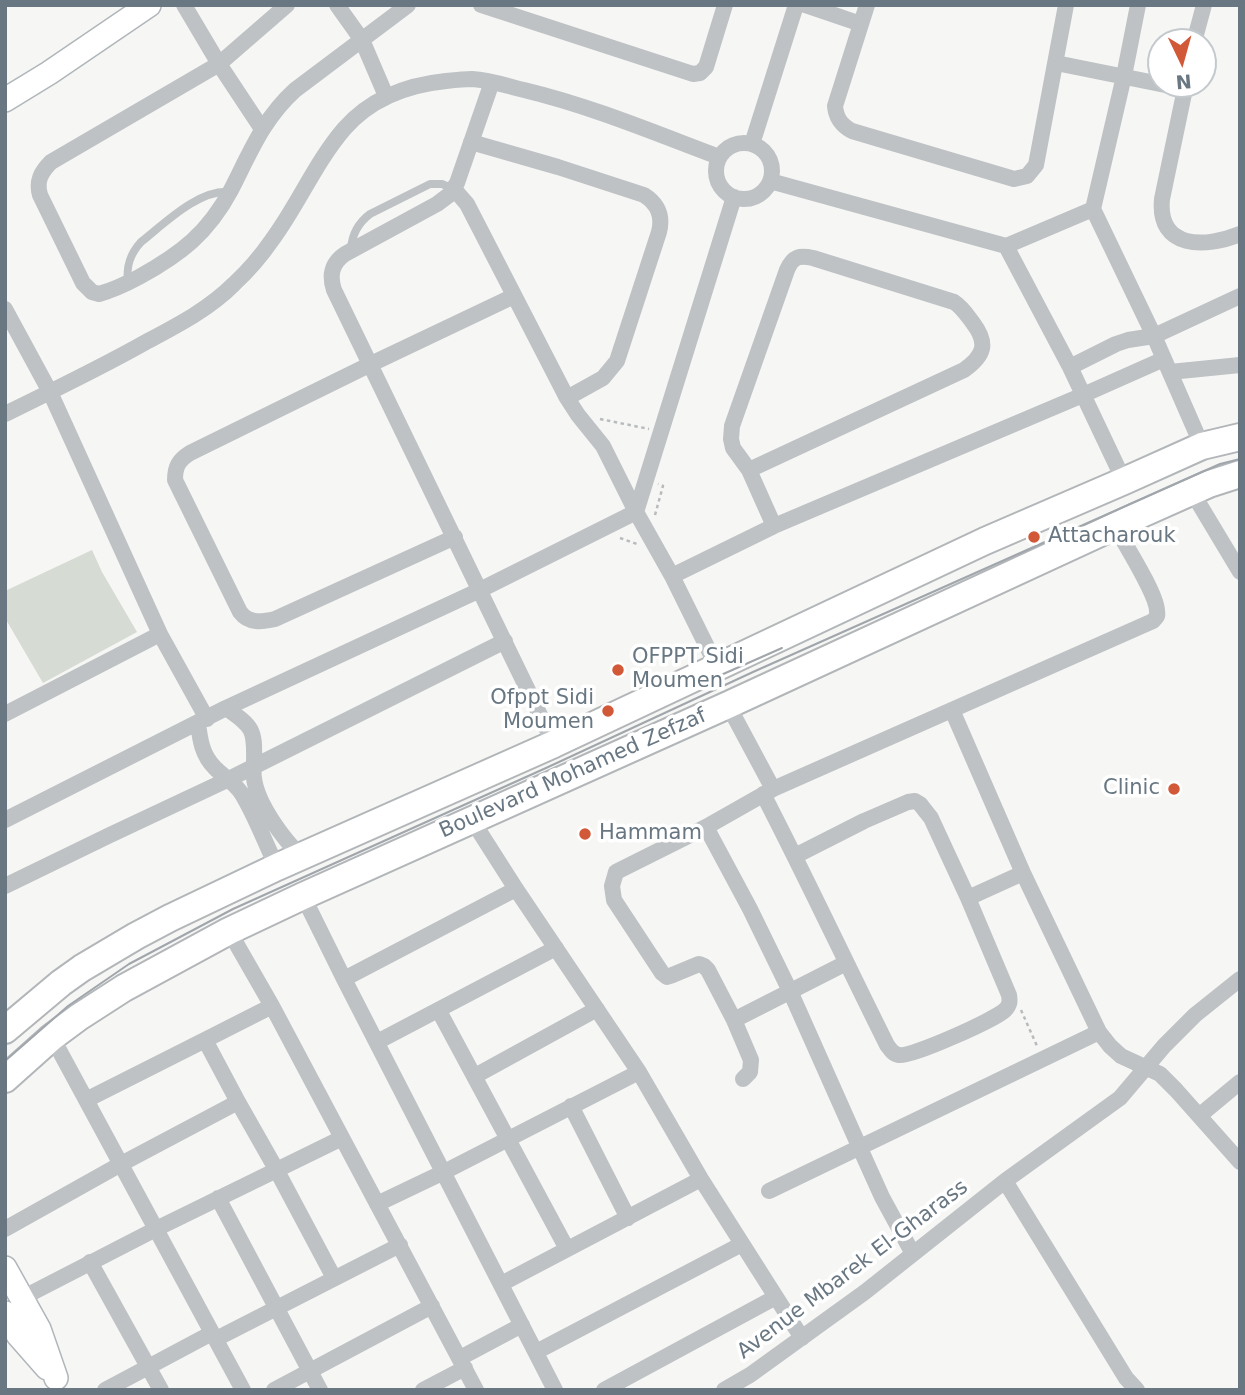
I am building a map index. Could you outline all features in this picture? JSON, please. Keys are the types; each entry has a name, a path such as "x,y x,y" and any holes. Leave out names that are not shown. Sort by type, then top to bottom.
{"main road":[{"name":"Boulevard Mohamed Zefzaf","path":"5,1030 82,968 136,936 277,867 554,744 985,541 1202,446 1240,437"},
{"name":"Boulevard Mohamed Zefzaf","path":"5,1079 79,1017 124,988 229,931 1115,526 1227,477 1240,474"}],"street":[{"path":"5,100 149,5"},
{"path":"184,5 262,129"},
{"path":"287,5 219,64 51,162 42,172 38,182 40,195 83,283 92,292 99,294 128,282 194,241 213,220 276,108 295,90 408,5"},
{"path":"337,5 362,40 386,96"},
{"path":"481,5 693,74 700,73 706,67 725,5"},
{"path":"752,144 796,5"},
{"path":"805,5 861,24"},
{"path":"867,5 835,106 837,117 845,127 1011,178 1027,176 1035,165 1066,5"},
{"path":"1138,5 1093,209 1154,336 1202,446"},
{"path":"1197,28 1203,5"},
{"path":"1056,63 1147,80"},
{"path":"5,414 99,368 178,325 220,298 274,239 326,151 345,127 386,96 424,84 472,79 492,82 558,99 619,119 719,157"},
{"path":"492,82 454,189 437,204 351,249 335,263 331,276 332,283 554,744"},
{"path":"1182,98 1161,199 1164,223 1168,231 1176,237 1194,243 1218,241 1240,234"},
{"path":"471,142 644,195 659,211 659,232 617,361 603,378 567,398"},
{"path":"752,144 767,154 772,172 762,193 741,199 721,188 717,181 716,166 719,157 733,145 752,144"},
{"path":"770,181 1006,246 1093,209"},
{"path":"454,189 467,204 567,398 603,446 717,667"},
{"path":"5,820 226,708 480,590 636,512 734,197"},
{"path":"1006,246 1070,367 1124,481"},
{"path":"749,470 964,370 981,354 983,343 980,332 962,308 954,302 813,258 800,256 791,261 731,430 733,448 749,470 774,526"},
{"path":"455,537 275,619 253,621 245,619 240,612 175,480 175,469 180,459 190,453 514,296"},
{"path":"1070,367 1116,344 1154,336 1240,296"},
{"path":"5,309 50,392 202,721 200,742 207,758 242,794 277,867"},
{"path":"672,576 774,526 1083,396 1167,365 1240,365"},
{"path":"1192,492 1240,572"},
{"path":"743,1079 750,1072 752,1063 734,1020 708,970 699,964 670,976 662,973 614,900 613,879 616,872 706,827 768,791 1153,621 1157,616 1157,609 1153,595 1115,526"},
{"path":"5,714 160,634"},
{"path":"5,886 229,779 505,641"},
{"path":"728,705 795,856 846,963 893,1052 904,1056 1004,1011 1009,1003 1009,995 968,898 931,818 922,805 915,801 908,802 795,856"},
{"path":"226,708 252,729 254,782 282,835 302,857"},
{"path":"952,710 1023,873 1099,1032 1121,1056 1160,1074 1240,1162"},
{"path":"472,820 639,1073 701,1179 802,1338"},
{"path":"706,827 790,990 882,1197 913,1254"},
{"path":"968,898 1023,873"},
{"path":"344,979 516,889"},
{"path":"303,895 555,1390"},
{"path":"229,931 272,1006 476,1390"},
{"path":"377,1042 556,948"},
{"path":"734,1020 846,963"},
{"name":"Avenue Mbarek El-Gharass","path":"724,1390 802,1338 1005,1181 1112,1105 1195,1015 1240,979"},
{"path":"86,1100 272,1006"},
{"path":"475,1076 597,1009"},
{"path":"439,1010 566,1249"},
{"path":"769,1191 1099,1032"},
{"path":"52,1037 243,1390"},
{"path":"205,1040 334,1278"},
{"path":"377,1204 639,1073"},
{"path":"1199,1116 1240,1082"},
{"path":"5,1229 238,1102"},
{"path":"571,1106 628,1218"},
{"path":"15,1315 90,1262 342,1138"},
{"path":"501,1284 701,1179"},
{"path":"1005,1181 1126,1378 1137,1390"},
{"path":"218,1198 320,1390"},
{"path":"536,1352 742,1244"},
{"path":"105,1390 149,1366 276,1308 400,1245"},
{"path":"90,1262 161,1390"},
{"path":"5,1268 19,1335 60,1384"},
{"path":"604,1390 776,1297"},
{"path":"274,1390 432,1306"},
{"path":"423,1390 522,1325"},
{"path":"750,1375 758,1390"}],"lane":[{"path":"351,249 356,229 370,214 429,184 442,184 454,189"},
{"path":"128,282 128,261 141,242 203,196 230,191"}],"path":[{"path":"615,538 629,540 642,547"},
{"path":"1009,1003 1019,1006 1043,1058"}],"shaded area":[{"path":"92,550 137,632 43,683 5,618 5,591"}],"tram line":[{"path":"5,1061 68,1006 129,964 233,909 753,672 1220,464 1240,459"},
{"path":"721,675 782,648"}],"place":[{"name":"Attacharouk","path":"1034,537"},
{"name":"OFPPT Sidi Moumen","path":"618,670"},
{"name":"Ofppt Sidi Moumen","path":"608,711"},
{"name":"Clinic","path":"1174,789"},
{"name":"Hammam","path":"585,834"}]}
